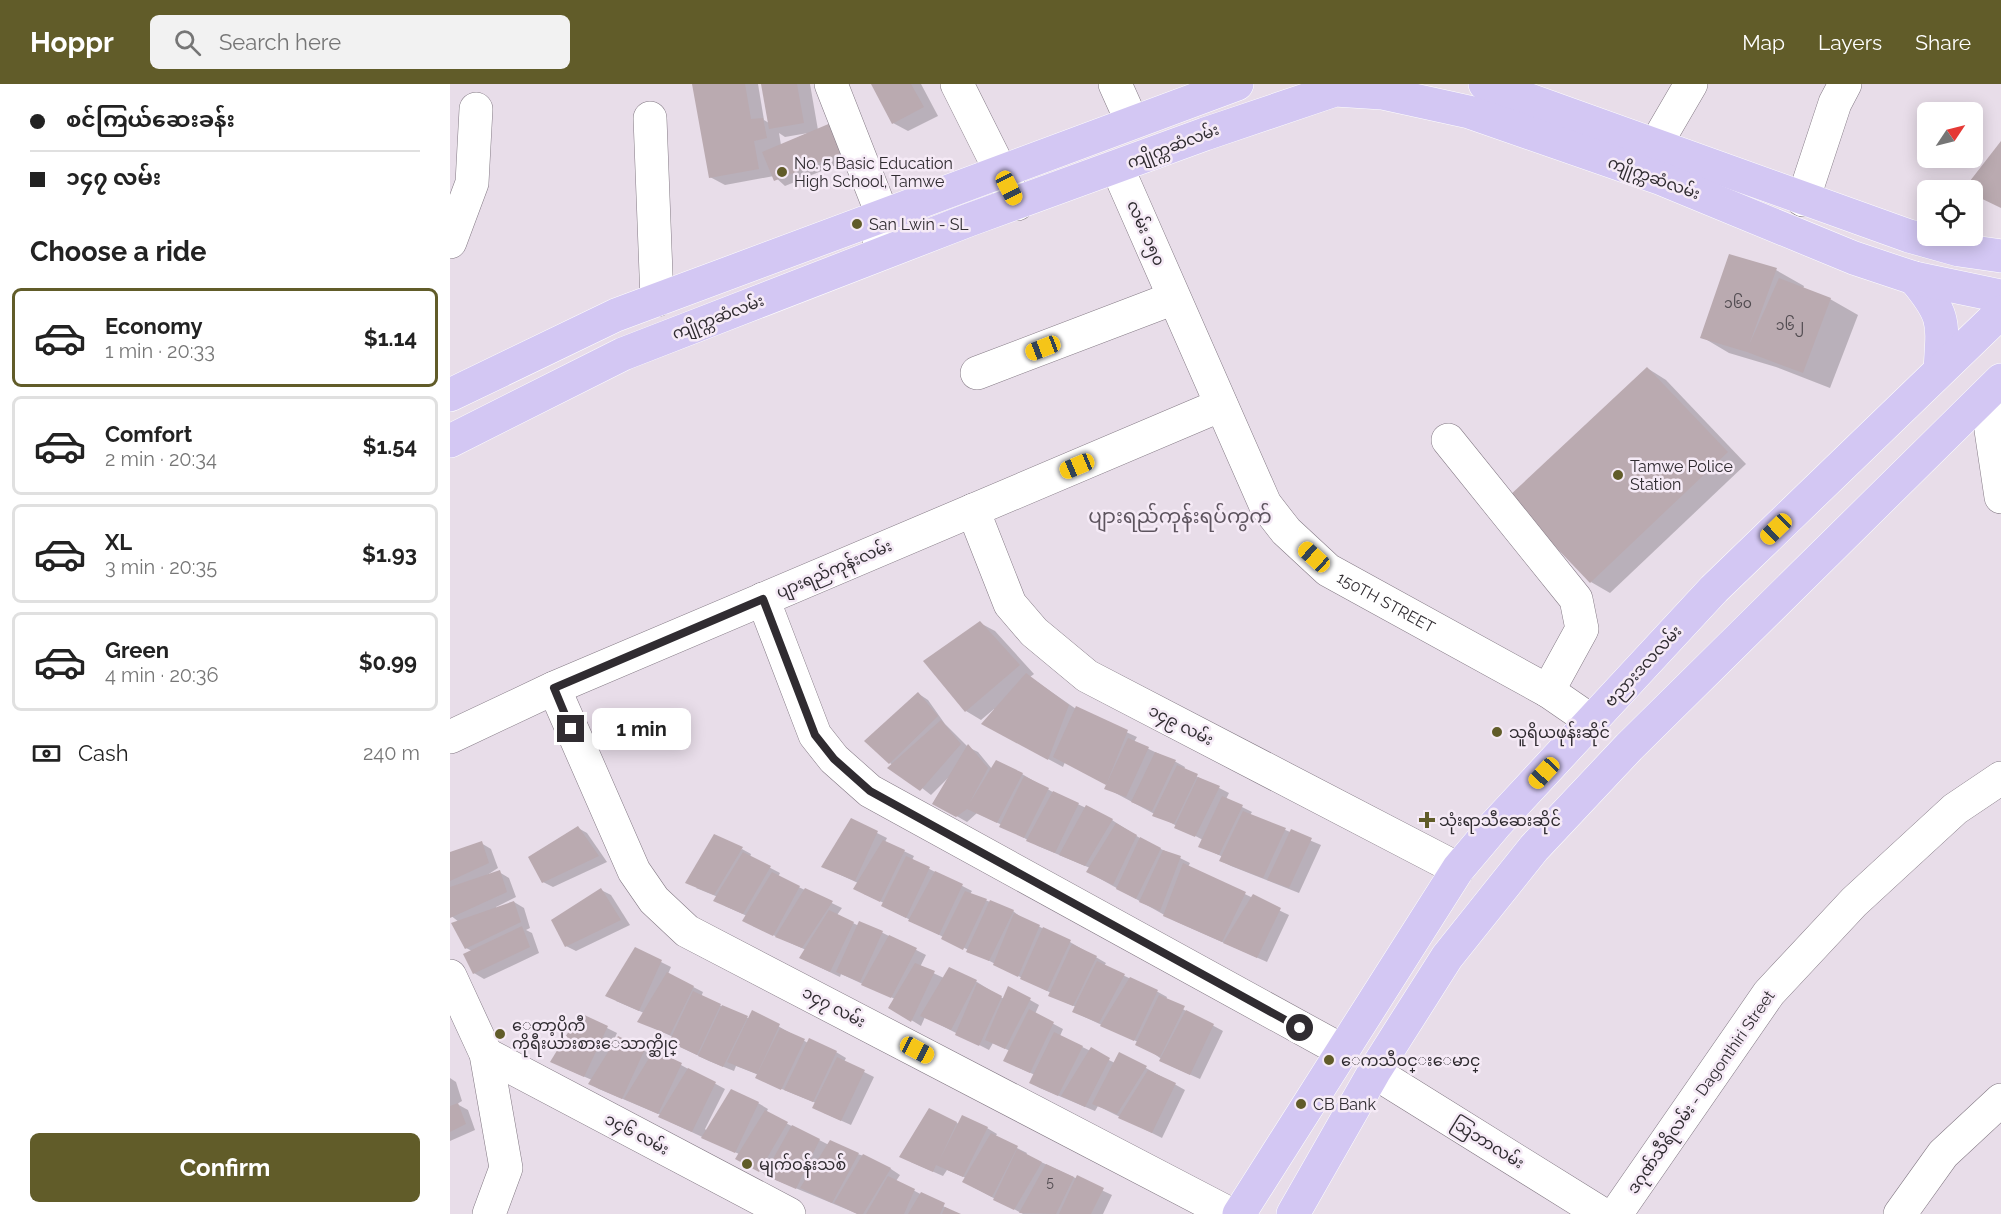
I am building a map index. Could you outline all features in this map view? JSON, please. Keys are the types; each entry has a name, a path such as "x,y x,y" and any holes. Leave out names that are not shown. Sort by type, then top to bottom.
{"main road":[{"path":"450,394 616,315 882,214 1237,84"},
{"name":"ကျိုက္ကဆံလမ်း","path":"1485,84 1656,144 1803,200 1909,236 1959,249 2001,256"},
{"name":"ကျိုက္ကဆံလမ်း","path":"450,441 623,354 878,254 1335,87 1382,93 1469,112 1662,179 1854,258 1914,278 2001,296"},
{"path":"1914,278 1935,304 1943,328 1940,370"},
{"name":"ဗညားဒလလမ်း","path":"1239,1214 1458,868 1714,589 2001,312"},
{"path":"1293,1214 1374,1072 1447,957 1534,848 1629,747 2001,380"}],"street":[{"path":"831,84 882,214 878,254"},
{"path":"957,84 1017,204"},
{"path":"1115,84 1132,122"},
{"path":"1656,144 1691,84"},
{"path":"1803,200 1835,104 1845,84"},
{"path":"450,242 472,183 476,109"},
{"path":"650,118 657,300"},
{"name":"လမ်း ၁၅၀","path":"1117,167 1174,298"},
{"path":"977,373 1174,298"},
{"name":"150TH STREET","path":"1174,298 1265,504 1286,531 1328,570 1548,691 1593,722"},
{"name":"ပျားရည်ကုန်းလမ်း","path":"450,737 554,688 1221,405"},
{"path":"2001,413 1991,430 2001,495"},
{"path":"1448,440 1576,600 1582,629 1548,691"},
{"name":"၁၄၉ လမ်း","path":"974,510 1010,604 1034,632 1087,676 1458,868"},
{"path":"763,599 815,735 834,759 870,791 1341,1050"},
{"name":"၁၄၇ လမ်း","path":"554,688 634,871 654,900 687,930 1230,1214"},
{"name":"ဒဂုဏ်သီရိလမ်း - Dagonthiri Street","path":"1616,1214 1769,993 1854,902 1955,809 2001,778"},
{"path":"450,976 486,1054 506,1168 489,1214"},
{"name":"၁၄၆ လမ်း","path":"486,1054 789,1214"},
{"name":"ဩဘာလမ်း","path":"1374,1072 1602,1214"},
{"path":"1900,1214 1943,1154 2001,1100"}],"building":[{"path":"692,84 745,84 751,119 763,118 767,138 754,141 759,169 709,178"},
{"path":"761,84 797,84 804,123 769,129"},
{"path":"871,84 911,84 924,107 892,124"},
{"path":"838,120 851,149 774,181 762,152"},
{"path":"2001,141 2001,208 1983,199 1983,180 1971,180 1980,168 1983,168 1983,164"},
{"path":"1729,254 1777,268 1749,345 1779,278 1831,298 1803,373 1747,352 1700,338"},
{"name":"Tamwe Police Station","path":"1647,367 1728,452 1590,583 1508,497"},
{"path":"980,621 1020,665 965,712 923,661"},
{"path":"1026,673 1069,705 1048,760 981,724"},
{"path":"918,692 938,716 889,764 864,741"},
{"path":"1076,706 1128,730 1106,785 1053,757"},
{"path":"941,720 961,744 920,791 887,768"},
{"path":"1128,738 1149,747 1126,797 1104,789"},
{"path":"968,744 988,768 969,804 996,760 1023,773 997,823 967,809 956,817 932,804"},
{"path":"1155,752 1176,760 1152,811 1131,802"},
{"path":"1177,765 1198,774 1174,824 1152,816"},
{"path":"1024,776 1049,788 1024,838 999,827"},
{"path":"1198,777 1220,786 1195,837 1174,828"},
{"path":"1053,791 1079,803 1055,853 1026,841"},
{"path":"1222,796 1243,805 1219,855 1198,847"},
{"path":"1086,805 1113,819 1085,866 1059,855"},
{"path":"1243,811 1286,828 1263,878 1219,861"},
{"path":"851,818 878,831 855,881 821,867"},
{"path":"1116,823 1137,835 1113,885 1086,872"},
{"path":"578,826 599,856 542,883 528,857"},
{"path":"1291,829 1312,838 1289,888 1267,880"},
{"path":"714,834 743,847 714,895 685,883"},
{"path":"1140,837 1161,848 1136,899 1116,889"},
{"path":"883,840 905,850 880,902 853,889"},
{"path":"482,841 489,863 450,881 450,852"},
{"path":"1163,850 1181,856 1160,911 1139,902"},
{"path":"743,852 771,866 743,914 713,901"},
{"path":"906,856 930,867 906,918 881,906"},
{"path":"1183,863 1246,892 1222,942 1163,916"},
{"path":"500,870 507,892 450,918 450,887"},
{"path":"935,871 963,884 939,935 908,921"},
{"path":"772,872 800,886 773,936 742,921"},
{"path":"601,888 621,920 565,947 551,920"},
{"path":"805,888 833,901 802,948 775,937"},
{"path":"965,891 987,899 963,950 941,939"},
{"path":"1253,894 1281,908 1257,958 1223,943"},
{"path":"990,900 1014,910 989,961 966,952"},
{"path":"514,901 521,922 465,949 451,923"},
{"path":"829,910 854,922 830,972 799,958"},
{"path":"1014,913 1040,925 1018,977 993,965"},
{"path":"859,921 883,931 860,982 836,972"},
{"path":"522,926 530,947 473,974 463,954"},
{"path":"1043,927 1071,940 1047,991 1020,979"},
{"path":"889,935 917,948 891,998 861,985"},
{"path":"1072,944 1097,956 1073,1006 1048,996"},
{"path":"635,947 662,960 639,1011 605,996"},
{"path":"1097,961 1125,974 1099,1023 1072,1012"},
{"path":"915,963 935,971 911,1022 888,1008"},
{"path":"949,967 977,980 951,1030 920,1016"},
{"path":"667,972 694,986 670,1035 637,1022"},
{"path":"1130,977 1158,990 1134,1041 1100,1026"},
{"path":"977,983 1002,996 979,1046 955,1035"},
{"path":"1008,986 1031,998 1005,1049 985,1040"},
{"path":"693,991 721,1004 697,1055 669,1042"},
{"path":"1159,995 1185,1006 1160,1057 1135,1045"},
{"path":"722,1005 748,1016 723,1067 698,1056"},
{"path":"1029,1009 1054,1022 1030,1073 1003,1061"},
{"path":"752,1010 780,1024 757,1074 727,1062"},
{"path":"1186,1010 1214,1024 1190,1075 1159,1061"},
{"path":"580,1013 608,1026 584,1077 550,1062"},
{"path":"780,1028 805,1039 781,1090 755,1078"},
{"path":"1054,1032 1083,1046 1058,1096 1029,1083"},
{"path":"618,1036 645,1049 622,1099 588,1084"},
{"path":"809,1038 837,1051 813,1102 784,1090"},
{"path":"1091,1047 1110,1058 1085,1107 1061,1096"},
{"path":"654,1050 682,1063 658,1114 624,1099"},
{"path":"1119,1052 1147,1066 1117,1114 1092,1104"},
{"path":"837,1057 865,1070 841,1121 812,1108"},
{"path":"688,1068 716,1082 692,1132 658,1117"},
{"path":"1148,1070 1176,1083 1152,1133 1118,1118"},
{"path":"731,1089 759,1102 735,1153 701,1138"},
{"path":"458,1103 466,1124 450,1132 450,1106"},
{"path":"929,1108 957,1122 939,1161 962,1115 988,1127 963,1177 936,1165 933,1172 899,1157"},
{"path":"765,1110 788,1122 759,1172 735,1159"},
{"path":"792,1125 820,1139 796,1189 764,1175"},
{"path":"991,1133 1018,1146 992,1197 962,1182"},
{"path":"830,1140 859,1153 832,1203 800,1188"},
{"path":"1017,1149 1042,1162 1014,1210 993,1200"},
{"path":"863,1154 891,1168 863,1214 857,1214 834,1203"},
{"path":"1046,1164 1074,1177 1056,1214 1019,1213"},
{"path":"1077,1175 1104,1188 1091,1214 1059,1214"},
{"path":"888,1176 915,1189 904,1214 866,1214"},
{"path":"921,1192 945,1203 940,1214 908,1214"},
{"path":"945,1207 961,1214 942,1214"}],"place":[{"name":"No. 5 Basic Education High School, Tamwe","path":"782,172"},
{"name":"San Lwin - SL","path":"857,224"},
{"name":"Tamwe Police Station","path":"1618,475"},
{"name":"သူရိယဖုန်းဆိုင်","path":"1497,732"},
{"name":"သုံးရာသီဆေးဆိုင်","path":"1427,820"},
{"name":"ေတာ့ပိုကီ ကိုရီးယားစားေသာက္ဆိုင္","path":"500,1034"},
{"name":"ေကသီဝင္းေမာင္","path":"1329,1060"},
{"name":"CB Bank","path":"1301,1104"},
{"name":"မျက်ဝန်းသစ်","path":"747,1164"}],"district":[{"name":"ပျားရည်ကုန်းရပ်ကွက်","path":"1180,516"}],"route":[{"path":"571,729 554,688 763,599 815,735 834,759 870,791 1300,1028"}]}
